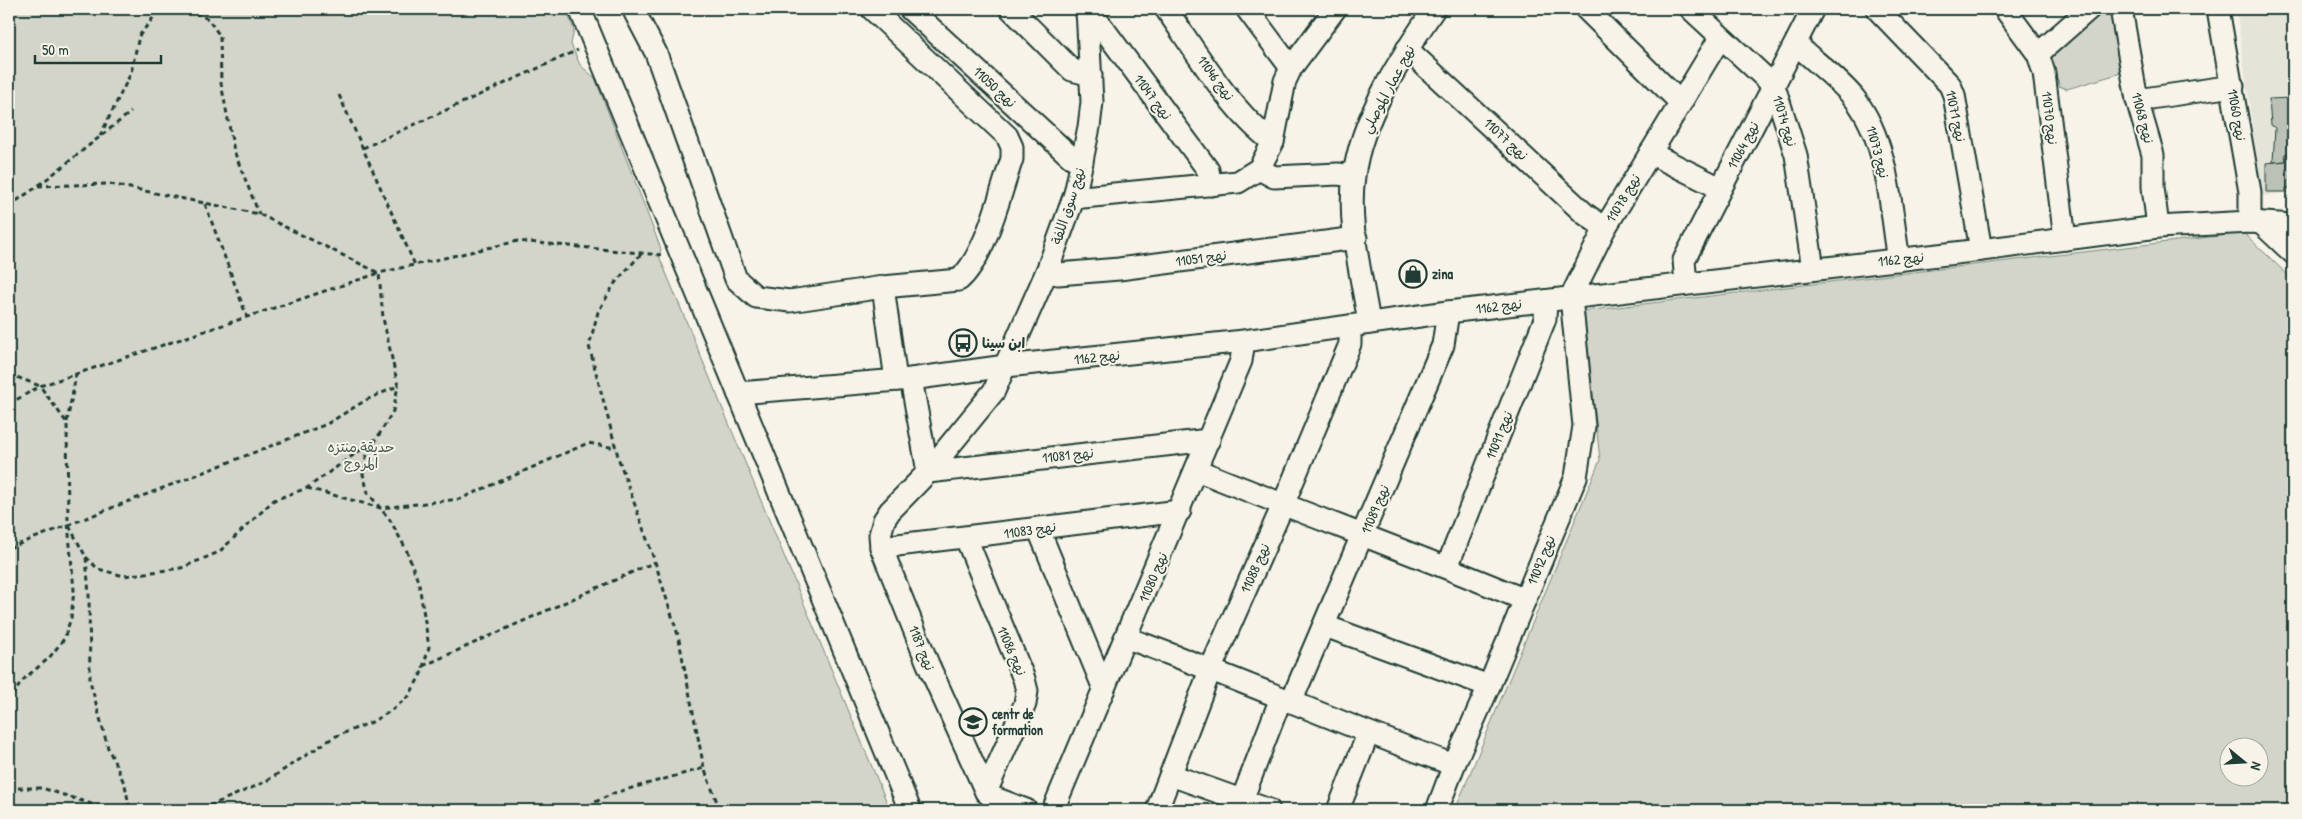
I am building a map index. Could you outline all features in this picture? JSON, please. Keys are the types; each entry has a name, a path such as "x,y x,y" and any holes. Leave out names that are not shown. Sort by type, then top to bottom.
{"street":[{"path":"580,9 910,810"},
{"path":"633,9 656,53 736,279 756,297 790,301 959,280 968,272 981,246 1012,158 1012,147 1007,136 872,9"},
{"name":"نهج 11050","path":"910,9 1071,157 1082,162"},
{"path":"1011,9 1072,70 1091,75"},
{"name":"نهج 11046","path":"1166,9 1242,113 1261,134 1272,142"},
{"path":"1247,9 1292,68"},
{"name":"نهج عمار الموصلي","path":"1359,325 1356,238 1353,216 1354,176 1362,138 1408,49 1434,9"},
{"name":"نهج 11074","path":"1691,9 1720,38 1774,86 1796,156 1813,269"},
{"name":"نهج 11071","path":"1877,9 1950,85 1954,95 1981,250"},
{"name":"نهج 11070","path":"2005,9 2038,54 2044,73 2065,239"},
{"path":"2038,54 2089,9"},
{"name":"نهج 11068","path":"2121,9 2137,100 2153,154 2153,187 2158,227"},
{"name":"نهج 11060","path":"2218,9 2233,86 2255,222"},
{"path":"1075,194 1083,197 1238,182 1259,169 1272,142 1285,81 1330,11"},
{"path":"1594,11 1681,103"},
{"name":"نهج سوق اللفة","path":"1006,366 1046,271 1075,194 1092,102 1087,12"},
{"name":"نهج 11047","path":"1087,12 1100,24 1208,170 1211,185"},
{"name":"نهج 11064","path":"1686,284 1684,260 1796,44 1803,14"},
{"name":"نهج 11078","path":"1571,297 1604,228 1720,38"},
{"name":"نهج 11073","path":"1796,44 1854,98 1870,120 1882,156 1899,260"},
{"name":"نهج 11077","path":"1408,49 1584,214 1604,228"},
{"path":"2137,100 2233,86"},
{"path":"1650,153 1720,188"},
{"path":"1259,169 1274,177 1338,174 1354,176"},
{"path":"2255,222 2293,253"},
{"name":"نهج 1162","path":"738,394 904,379 1006,366 1244,341 1448,312 1899,260 2158,227 2255,222 2293,225"},
{"name":"نهج 11051","path":"1046,271 1058,274 1119,269 1356,238"},
{"path":"883,288 928,472"},
{"name":"نهج 11092","path":"1436,810 1576,477 1584,426 1582,391 1571,297"},
{"name":"نهج 11091","path":"1447,567 1545,319 1546,301"},
{"name":"نهج 11089","path":"1242,800 1286,700 1325,626 1364,536 1443,345 1448,312"},
{"name":"نهج 11088","path":"1157,810 1211,668 1283,505 1359,325"},
{"name":"نهج 11080","path":"1053,810 1197,470 1241,361 1244,341"},
{"name":"نهج 1187","path":"986,792 928,664 881,547 880,535 884,520 928,472 994,390 1006,366"},
{"name":"نهج 11081","path":"928,472 1208,440"},
{"path":"1197,470 1283,505 1447,567 1525,600"},
{"name":"نهج 11083","path":"881,547 1180,511"},
{"path":"1038,528 1104,688"},
{"name":"نهج 11086","path":"966,538 1024,679 1027,691 1024,704 986,792"},
{"path":"1325,626 1489,686"},
{"path":"1127,638 1211,668 1368,734 1454,764"},
{"path":"1338,810 1368,734"},
{"path":"1171,775 1270,810"},
{"path":"986,792 1026,810"}],"path":[{"path":"100,136 132,73 139,36 156,14 182,9"},
{"path":"187,9 208,19 220,36 221,83 234,150 259,214"},
{"path":"363,148 594,43"},
{"path":"339,95 416,265"},
{"path":"9,206 38,186 131,112"},
{"path":"38,186 110,184 259,214 379,273"},
{"path":"205,203 247,317"},
{"path":"9,404 40,386 379,273 518,241 681,256"},
{"path":"641,253 615,283 598,312 589,346 616,448 678,635 704,768 720,810"},
{"path":"200,810 265,782 334,737 372,722 389,712 409,696 423,666 428,647 419,584 406,549 381,508 368,493 363,474 366,457 393,411 398,386 383,318 379,273"},
{"path":"9,374 40,386 67,423"},
{"path":"9,699 25,678 49,658 64,639 71,618 74,590 68,523 67,423 76,374"},
{"path":"9,548 68,523 327,424 366,400 398,386"},
{"path":"68,523 86,557 98,569 124,576 182,568 219,552 274,500 308,488 378,437"},
{"path":"308,488 381,508 460,499 588,443 616,448"},
{"path":"86,557 89,595 90,681 108,748 125,785 130,810"},
{"path":"423,666 655,562"},
{"path":"579,810 614,793 704,768"},
{"path":"9,788 42,788 110,810"}],"shaded area":[{"path":"2236,9 2293,9 2293,192 2262,196"}],"green space":[{"name":"حديقة منتزه المروج","path":"9,9 566,9 574,30 571,44 580,65 595,78 661,249 659,256 890,810 9,810"},
{"path":"2098,9 2116,9 2128,71 2067,89 2059,86 2058,80 2053,77 2049,60"},
{"path":"2244,233 2293,280 2293,810 1455,810 1600,460 1584,311"}],"building":[{"path":"2291,98 2292,153 2285,154 2286,161 2273,162 2275,128 2271,125 2269,99"},
{"path":"2292,153 2293,188 2286,188 2286,192 2266,192 2266,163 2286,161 2285,154"}],"place":[{"name":"zina","path":"1413,274"},
{"name":"ابن سينا","path":"963,343"},
{"name":"centr de formation","path":"973,722"}]}
